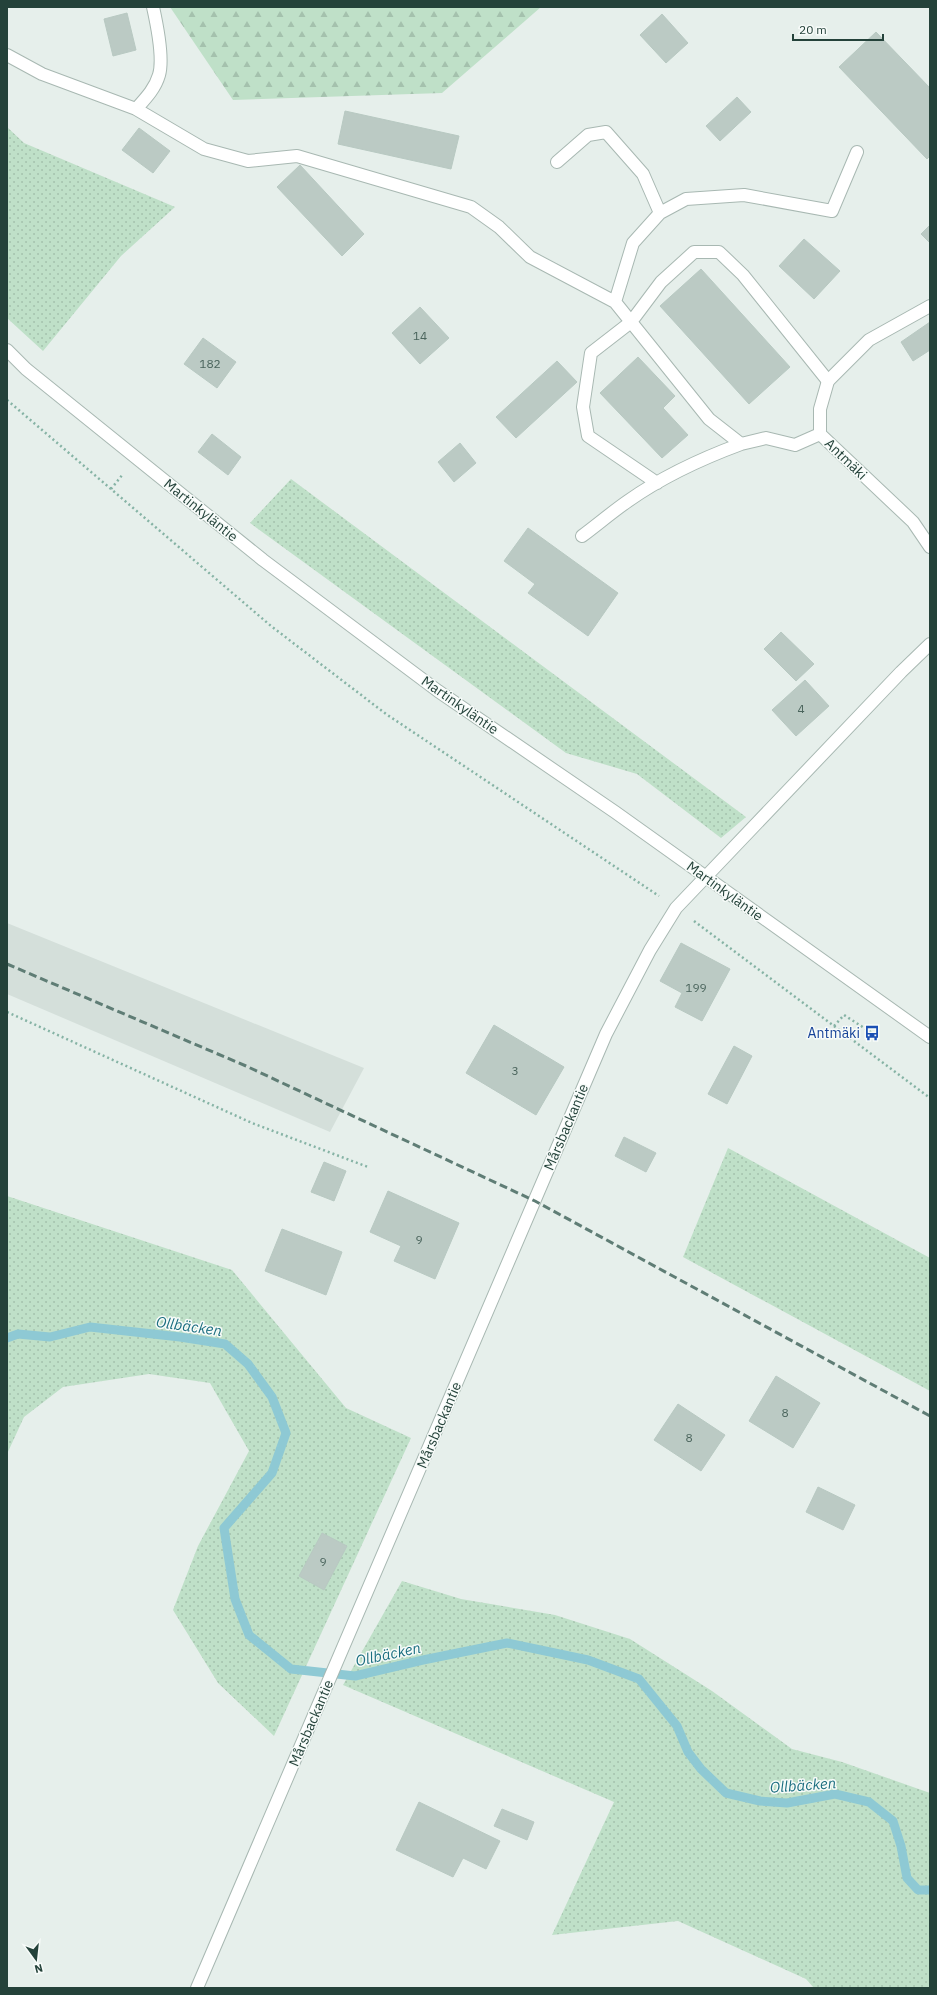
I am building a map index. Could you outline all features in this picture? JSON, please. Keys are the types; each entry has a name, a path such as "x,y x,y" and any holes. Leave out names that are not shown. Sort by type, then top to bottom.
{"street":[{"path":"136,109 152,90 160,75 160,37 154,7"},
{"path":"7,55 42,74 136,109 204,148 225,155 248,161 298,156 471,207 499,227 530,257 615,302 709,419 741,444"},
{"path":"557,162 588,135 606,132 643,174 660,213"},
{"path":"615,302 633,243 660,213 686,199 744,195 832,211 857,152"},
{"path":"657,483 588,436 584,407 592,353 631,322 661,282 694,252 719,252 742,275 828,381"},
{"name":"Antmäki","path":"930,306 869,340 828,381 820,410 820,434 913,522 930,547"},
{"name":"Martinkyläntie","path":"7,350 32,374 269,564 438,691 706,877 930,1037"},
{"path":"582,536 629,500 657,483 715,454 741,444 766,438 795,445 820,434"},
{"path":"706,877 901,672 930,644"},
{"name":"Mårsbackantie","path":"197,1988 606,1034 650,950 676,908 706,877"}],"path":[{"path":"7,400 271,626 386,714 676,908 930,1098"},
{"path":"7,1012 252,1123 368,1166"},
{"path":"834,1026 844,1015 872,1033"}],"shaded area":[{"path":"7,923 364,1068 330,1132 7,994"}],"green space":[{"path":"170,7 541,7 442,93 233,100"},
{"path":"7,127 24,143 175,207 121,256 43,351 7,318"},
{"path":"291,479 746,817 721,838 637,774 566,753 250,523"},
{"path":"728,1148 930,1258 930,1391 683,1257"},
{"path":"7,1196 232,1270 346,1408 411,1438 274,1736 218,1683 173,1610 198,1546 249,1451 210,1383 149,1374 63,1387 24,1417 7,1454"},
{"path":"402,1581 461,1599 555,1615 630,1639 712,1691 792,1749 842,1762 930,1793 930,1988 814,1988 806,1979 678,1921 552,1935 614,1802 343,1685"}],"building":[{"path":"127,13 136,50 113,56 104,19"},
{"path":"662,14 688,43 666,63 640,35"},
{"path":"876,32 930,88 930,156 927,159 839,67"},
{"path":"737,97 751,112 720,141 706,126"},
{"path":"345,111 459,136 451,169 338,144"},
{"path":"139,128 170,151 153,173 122,150"},
{"path":"300,165 364,234 342,256 277,187"},
{"path":"930,225 930,243 921,234"},
{"path":"804,239 840,271 814,299 779,266"},
{"path":"701,269 790,367 749,404 660,306"},
{"path":"420,307 449,338 420,364 392,333"},
{"path":"930,322 930,350 913,361 901,342"},
{"path":"203,338 236,362 217,388 184,364"},
{"path":"638,357 675,396 663,408 688,435 662,458 600,393"},
{"path":"557,361 577,382 516,438 496,417"},
{"path":"212,434 241,457 228,475 198,452"},
{"path":"460,443 476,463 454,482 438,462"},
{"path":"528,528 618,593 588,636 528,593 535,584 504,561"},
{"path":"781,632 814,664 796,681 764,649"},
{"path":"805,680 829,706 796,736 772,710"},
{"path":"681,943 730,969 702,1021 675,1007 682,993 660,981"},
{"path":"494,1025 564,1067 536,1115 466,1073"},
{"path":"734,1046 752,1056 727,1104 708,1094"},
{"path":"624,1137 656,1153 646,1172 615,1156"},
{"path":"324,1162 346,1171 334,1201 311,1192"},
{"path":"388,1191 459,1223 435,1279 394,1261 401,1246 370,1232"},
{"path":"282,1229 342,1252 326,1295 265,1271"},
{"path":"776,1376 820,1403 793,1448 749,1421"},
{"path":"678,1404 725,1435 701,1471 654,1440"},
{"path":"818,1487 855,1505 843,1530 806,1512"},
{"path":"322,1533 347,1546 324,1590 299,1576"},
{"path":"419,1802 500,1841 486,1869 463,1858 453,1877 396,1850"},
{"path":"502,1809 534,1822 527,1840 494,1826"}],"waterway":[{"name":"Ollbäcken","path":"7,1338 18,1334 50,1337 90,1327 180,1337 225,1344 248,1364 272,1397 286,1433 272,1473 224,1528 235,1599 249,1635 291,1669 355,1676 423,1660 507,1643 588,1660 639,1679 677,1726 688,1752 701,1769 726,1793 760,1801 787,1803 835,1794 869,1802 893,1821 901,1846 907,1878 918,1890 930,1890"}],"railway":[{"path":"7,964 246,1066 535,1201 930,1416"}],"place":[{"name":"Antmäki","path":"872,1033"}]}
